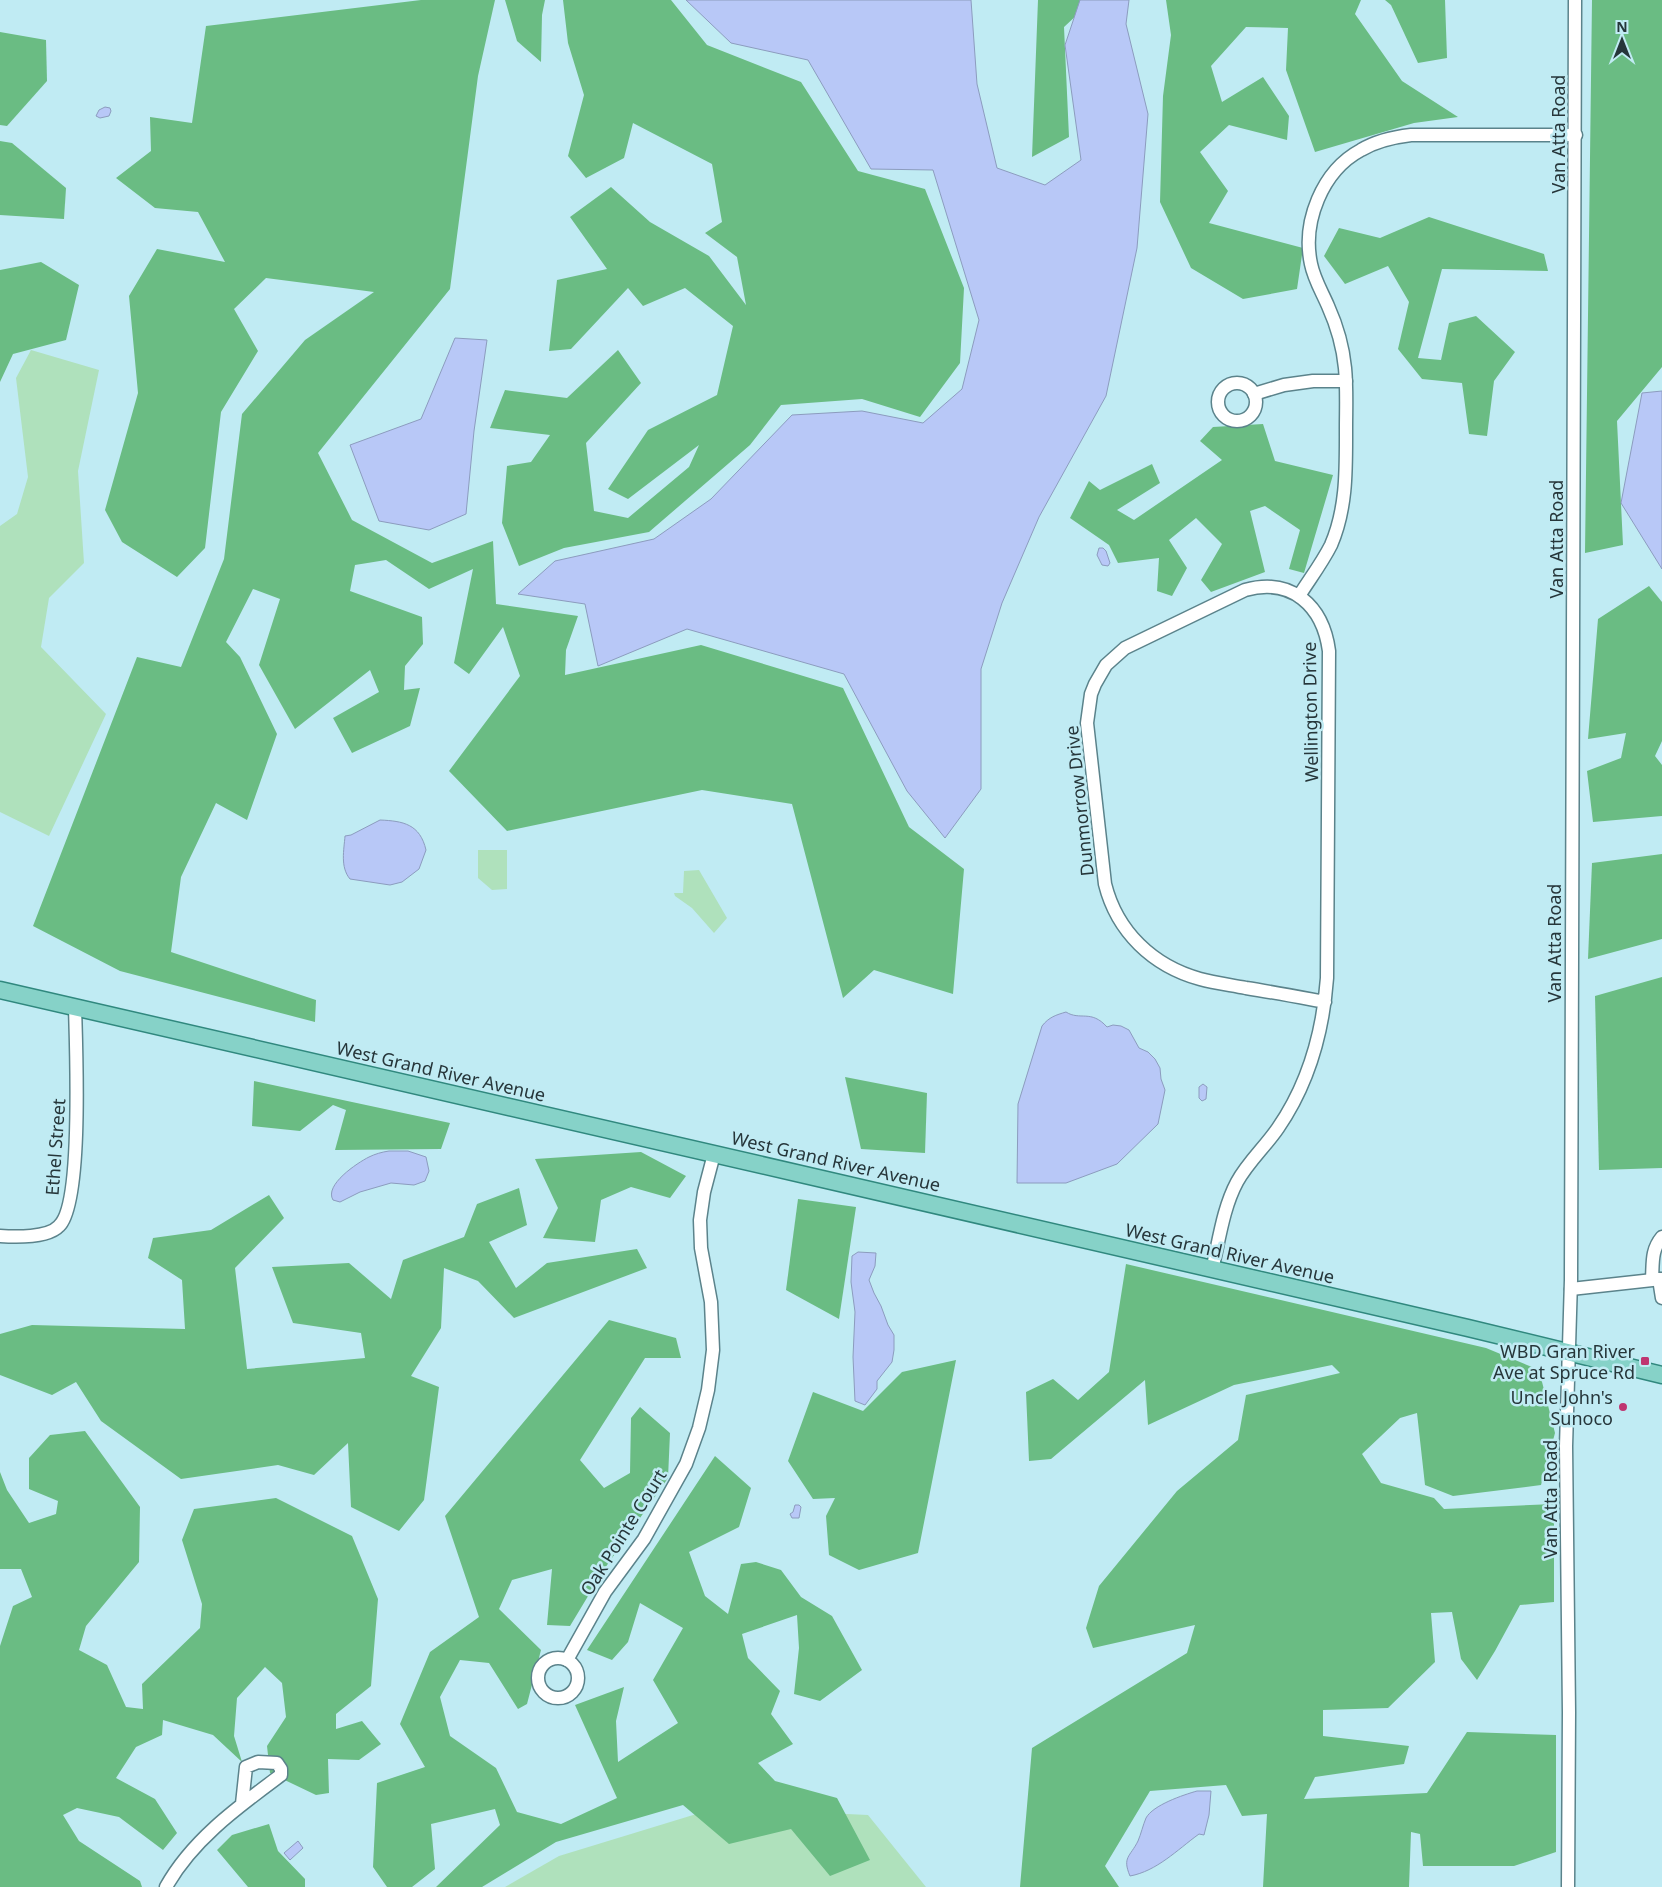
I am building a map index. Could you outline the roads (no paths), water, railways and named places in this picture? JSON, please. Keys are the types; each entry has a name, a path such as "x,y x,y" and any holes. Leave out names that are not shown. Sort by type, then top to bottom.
{"main road":[{"name":"West Grand River Avenue","path":"0,990 1662,1375"}],"street":[{"name":"Van Atta Road","path":"1568,1887 1569,1712 1566,1446 1571,1288 1575,0"},
{"path":"1299,596 1330,545 1341,512 1346,477 1346,381 1341,343 1313,272 1309,244 1310,223 1315,206 1330,177 1352,155 1361,149 1376,142 1400,136 1576,135"},
{"path":"1254,394 1284,384 1346,381"},
{"name":"Dunmorrow Drive","path":"1299,596 1272,588 1245,590 1125,648 1106,665 1095,684 1091,694 1087,723 1105,884 1118,918 1129,934 1143,949 1160,962 1169,968 1193,977 1325,1002"},
{"name":"Wellington Drive","path":"1212,1270 1232,1192 1247,1166 1286,1117 1299,1092 1317,1044 1325,1002 1327,969 1329,651 1327,634 1320,618 1299,596"},
{"name":"Ethel Street","path":"0,1236 24,1236 52,1231 59,1227 66,1215 72,1186 76,1148 75,1007"},
{"name":"Oak Pointe Court","path":"567,1660 605,1592 644,1539 686,1464 699,1428 708,1390 713,1350 711,1302 701,1248 700,1220 704,1192 714,1154"},
{"path":"1662,1238 1655,1246 1653,1253 1662,1298"},
{"path":"1571,1288 1658,1279"},
{"path":"166,1887 184,1858 242,1804"}],"water":[{"path":"686,0 971,0 977,84 997,168 1045,185 1081,160 1065,45 1080,0 1129,0 1126,24 1148,114 1137,248 1106,396 1039,517 1002,603 981,669 981,789 945,838 907,791 844,674 687,629 598,666 585,604 518,594 555,561 654,539 711,499 792,415 862,411 923,423 962,389 979,320 933,170 871,169 808,60 731,43"},
{"path":"105,107 110,108 109,116 100,118 96,116 99,110"},
{"path":"455,338 487,340 474,431 466,514 429,530 379,521 350,445 421,419"},
{"path":"1662,391 1662,569 1621,503 1642,393"},
{"path":"1099,548 1103,548 1106,551 1110,563 1108,566 1102,565 1097,555"},
{"path":"380,820 403,823 420,834 426,850 419,869 402,882 390,885 350,879 344,864 345,836 351,835"},
{"path":"1066,1012 1076,1016 1096,1018 1107,1027 1113,1025 1121,1026 1129,1030 1139,1048 1148,1052 1155,1059 1160,1068 1165,1090 1158,1124 1117,1164 1066,1183 1017,1183 1018,1104 1042,1026 1050,1018"},
{"path":"1203,1084 1207,1087 1206,1099 1202,1101 1199,1098 1199,1087"},
{"path":"389,1151 408,1151 426,1157 429,1171 425,1181 414,1185 391,1183 360,1192 340,1202 333,1200 331,1194 333,1188 343,1175 369,1157"},
{"path":"858,1252 876,1253 875,1266 869,1280 894,1335 892,1362 877,1381 877,1389 865,1405 855,1401 853,1357 855,1312 851,1282 852,1256"},
{"path":"795,1505 801,1507 799,1518 792,1518 790,1514 793,1512"},
{"path":"1197,1791 1211,1791 1209,1815 1204,1835 1199,1834 1149,1870 1130,1876 1127,1865 1128,1857 1138,1841 1146,1818 1155,1809 1169,1801"},
{"path":"298,1841 303,1848 290,1860 284,1853"}],"place":[{"name":"WBD Gran River Ave at Spruce Rd","path":"1645,1361"},
{"name":"Uncle John's Sunoco","path":"1623,1407"}]}
